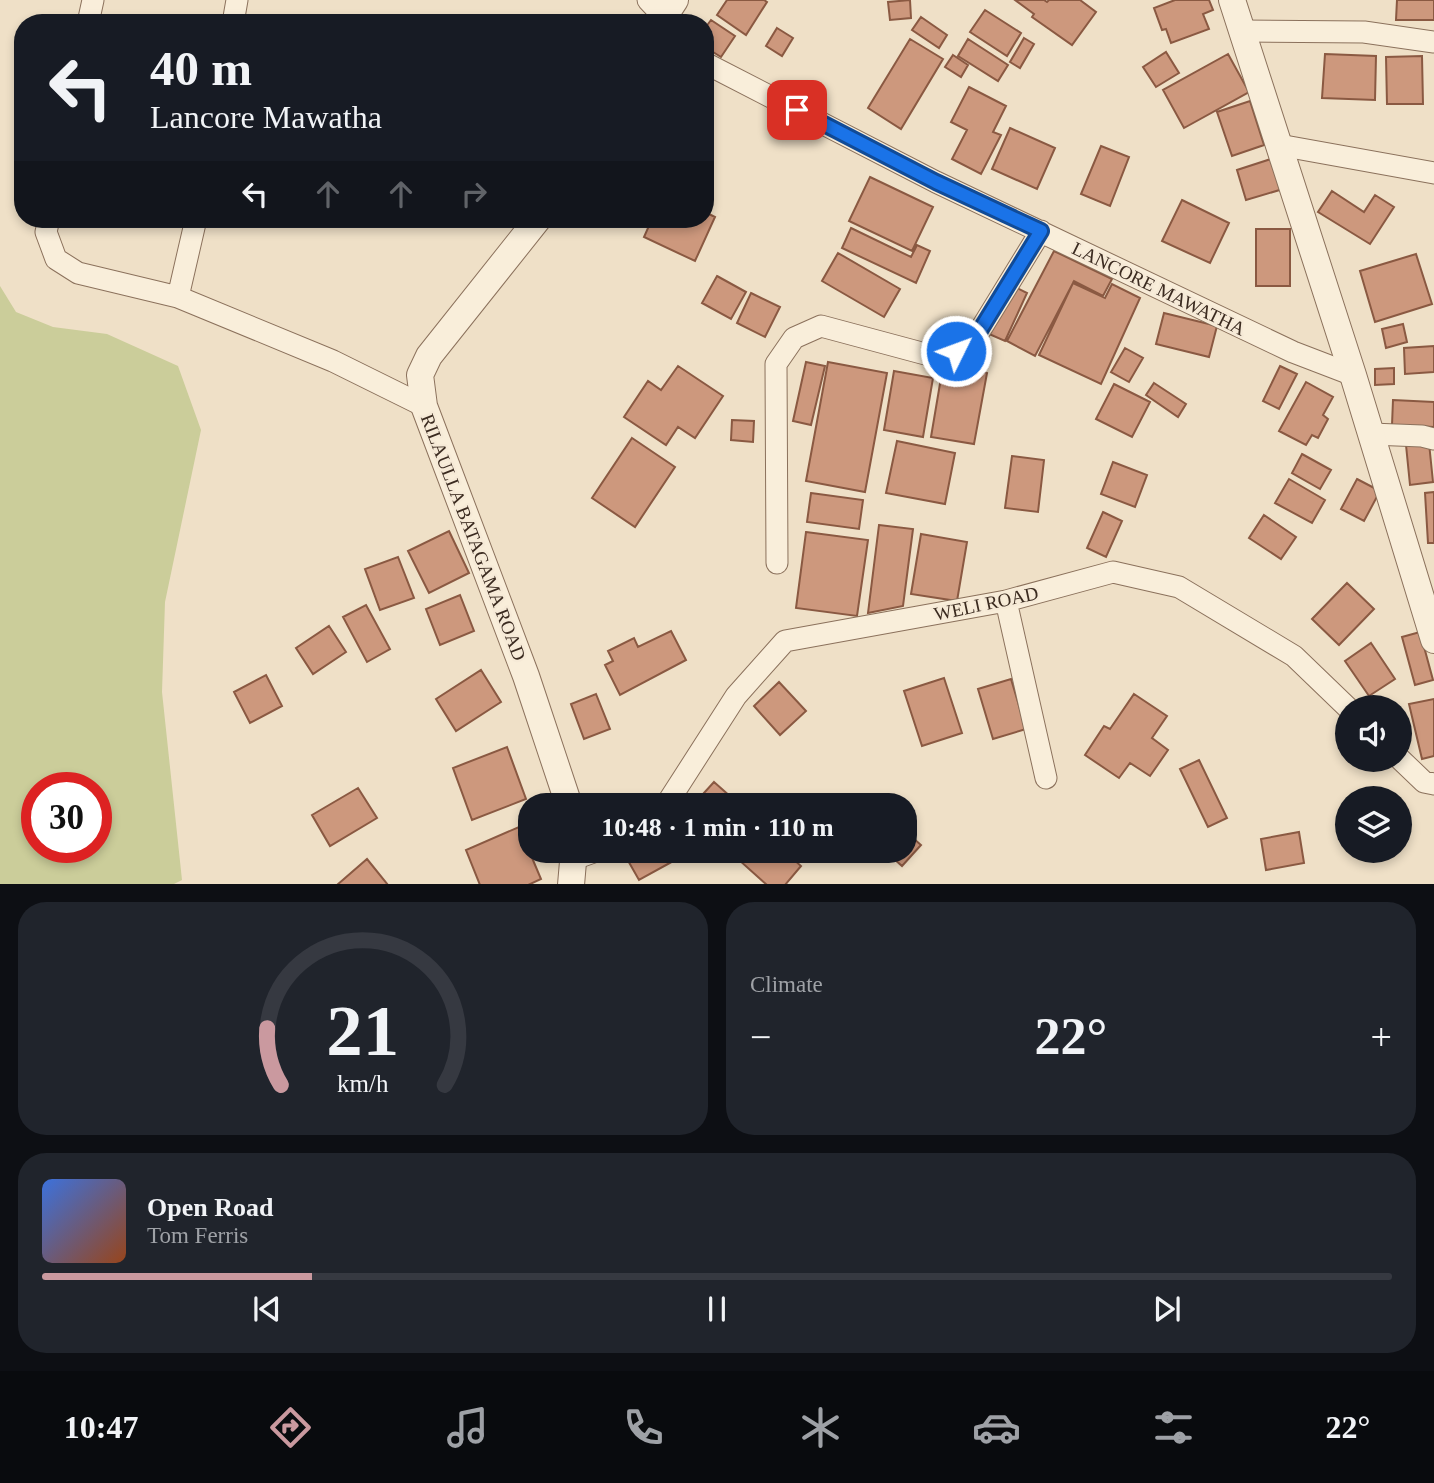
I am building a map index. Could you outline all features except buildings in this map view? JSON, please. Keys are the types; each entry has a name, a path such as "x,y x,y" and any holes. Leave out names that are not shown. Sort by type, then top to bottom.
{"street":[{"path":"1232,0 1353,375 1434,640"},
{"path":"1242,31 1364,32 1434,41"},
{"name":"LANCORE MAWATHA","path":"714,68 936,182 1293,352 1353,375"},
{"path":"1279,145 1434,173"},
{"path":"47,228 56,259 78,273 178,297 333,361 424,406"},
{"path":"178,297 194,228"},
{"name":"RILAULLA BATAGAMA ROAD","path":"531,228 429,356 421,375 424,406 526,676 565,793"},
{"path":"778,563 776,364 794,338 821,326 929,355 956,351 979,332 1041,231"},
{"path":"1371,434 1434,439"},
{"name":"WELI ROAD","path":"674,793 736,696 785,641 1006,601 1113,572 1179,587 1294,656 1335,695"},
{"path":"1006,601 1046,778"},
{"path":"1412,770 1424,782 1434,784"}],"green space":[{"path":"0,286 16,312 53,327 107,334 178,366 201,430 165,602 162,692 182,880 174,884 0,884"}],"route":[{"path":"797,110 936,182 1041,231 979,332 956,351"}]}
